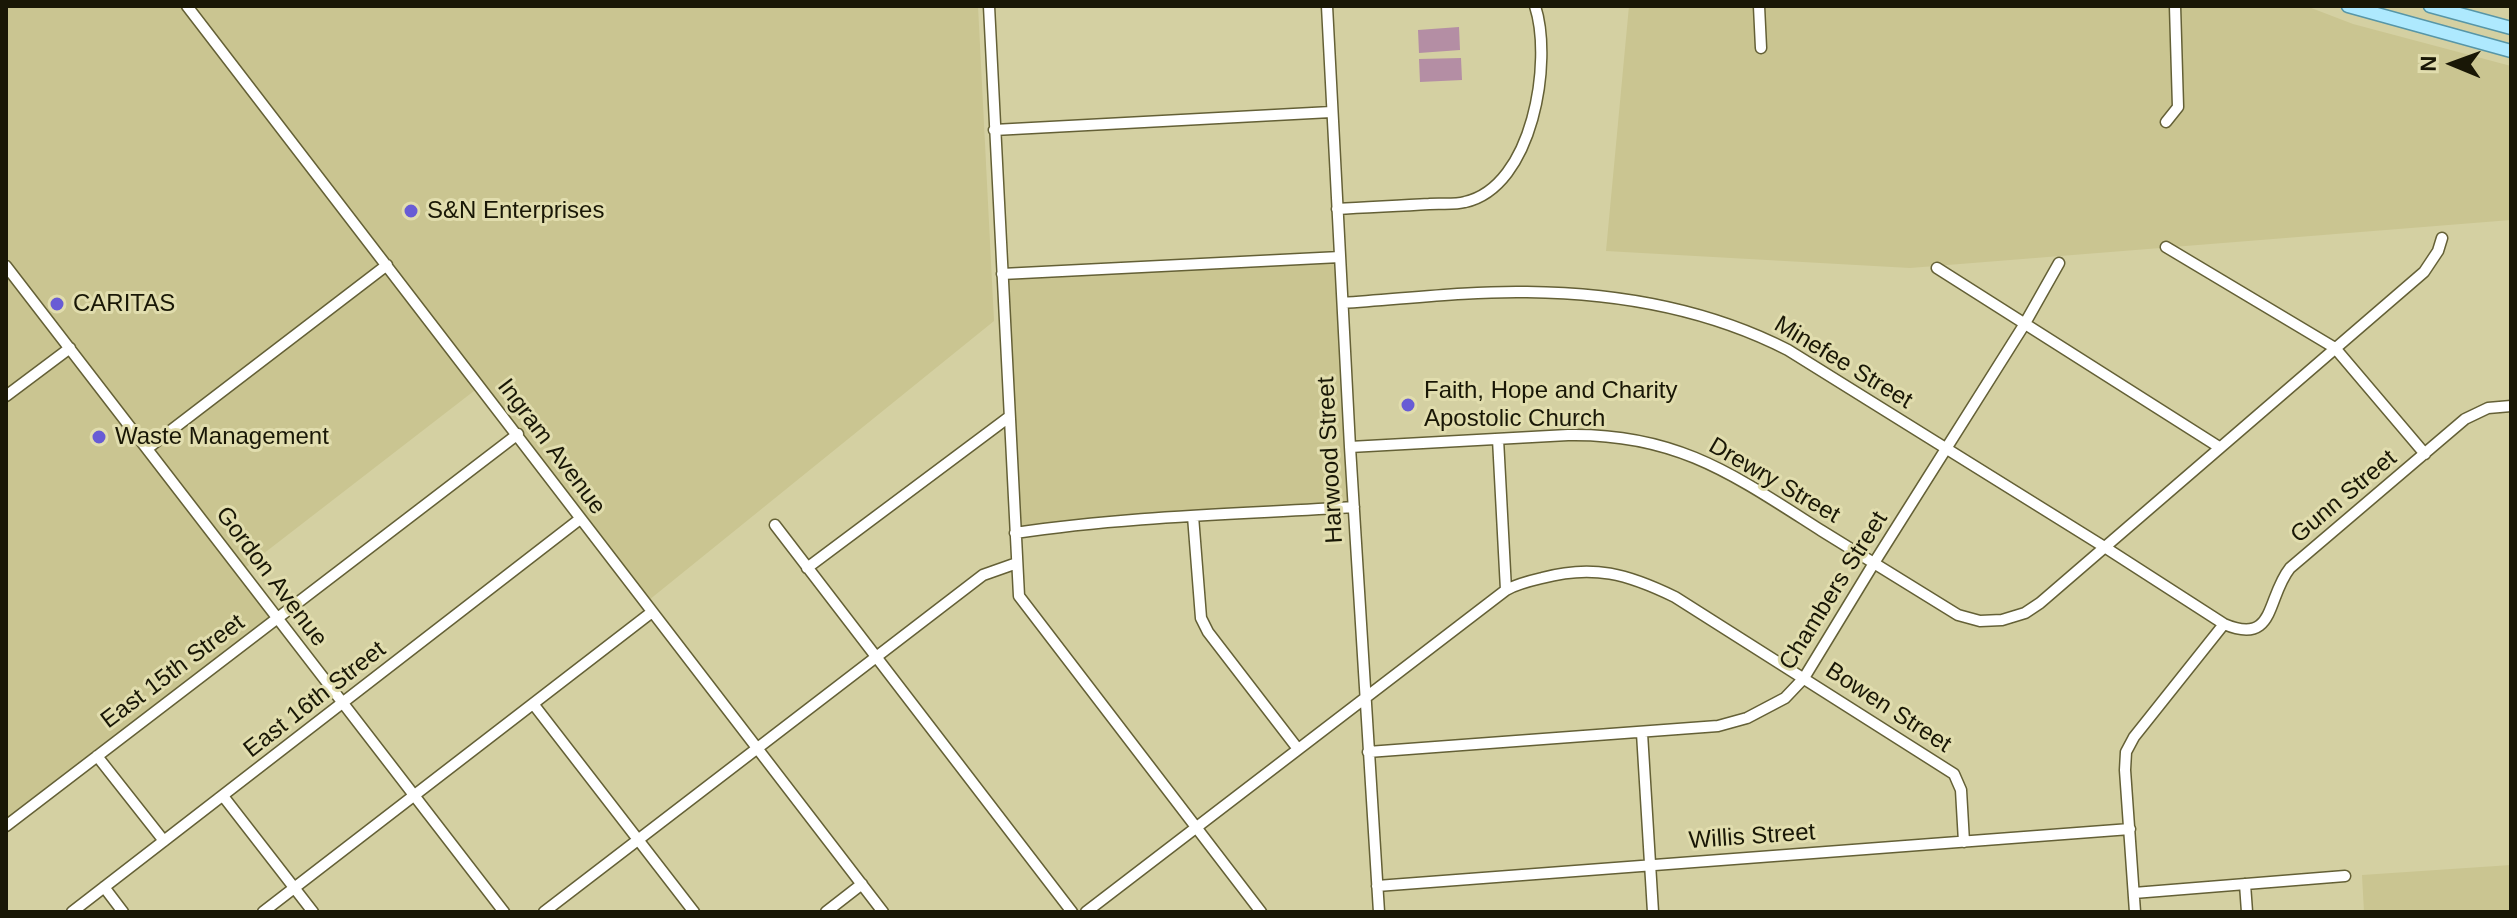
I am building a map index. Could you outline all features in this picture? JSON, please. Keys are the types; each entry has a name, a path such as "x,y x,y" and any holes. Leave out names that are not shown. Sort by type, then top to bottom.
{"main road":[{"path":"2348,6 2511,51"},
{"path":"2430,6 2511,28"}],"street":[{"name":"Ingram Avenue","path":"187,6 883,912"},
{"path":"989,6 1018,592 1021,601 1261,912"},
{"name":"Harwood Street","path":"1327,6 1379,912"},
{"path":"1337,209 1466,202 1491,190 1510,168 1525,140 1536,109 1542,75 1542,49 1535,6"},
{"path":"1759,6 1761,48"},
{"path":"2166,122 2178,107 2175,6"},
{"path":"994,130 1331,112"},
{"path":"2106,548 2424,272 2438,251 2442,238"},
{"path":"2166,247 2335,348 2425,454"},
{"path":"1002,274 1340,257"},
{"name":"Chambers Street","path":"1368,752 1642,733 1733,723 1785,698 1804,678 2024,325 2059,263"},
{"path":"148,448 387,265"},
{"name":"Gordon Avenue","path":"6,266 504,912"},
{"path":"1937,268 2219,447"},
{"name":"Minefee Street","path":"1343,303 1528,292 1666,306 1725,323 1772,342 2224,624"},
{"path":"6,396 70,348"},
{"name":"Gunn Street","path":"2224,624 2248,631 2261,626 2290,568 2474,414 2488,408 2511,406"},
{"path":"807,568 1009,417"},
{"name":"East 15th Street","path":"6,826 518,434"},
{"name":"Drewry Street","path":"1350,447 1603,436 1641,440 1680,451 1723,469 1967,619 2002,620 2025,613 2106,548"},
{"path":"1498,439 1506,590"},
{"path":"1015,533 1193,516 1354,507"},
{"path":"1193,516 1201,618 1208,632 1298,749"},
{"name":"East 16th Street","path":"72,912 580,519"},
{"path":"775,525 1072,912"},
{"path":"544,912 983,575 1017,563"},
{"name":"Bowen Street","path":"1086,912 1506,590 1577,571 1602,571 1629,578 1675,597 1954,774 1961,790 1964,842"},
{"path":"263,912 652,612"},
{"path":"2135,912 2126,752 2129,744 2224,624"},
{"path":"534,705 694,912"},
{"path":"1642,733 1653,912"},
{"path":"97,756 164,841"},
{"path":"223,796 313,912"},
{"name":"Willis Street","path":"1377,886 2130,829"},
{"path":"2134,893 2345,876"},
{"path":"826,912 862,884"},
{"path":"2245,884 2247,912"},
{"path":"104,887 123,912"}],"shaded area":[{"path":"6,6 978,6 994,321 649,600 483,384 241,571 277,618 6,827"},
{"path":"1629,6 2306,6 2353,24 2511,66 2511,220 1910,268 1606,251"},
{"path":"1459,27 1460,50 1419,53 1418,30"},
{"path":"1461,58 1462,80 1420,82 1419,59"},
{"path":"1340,257 1354,507 1015,530 1002,274"},
{"path":"2511,865 2511,912 2364,912 2362,875"}],"place":[{"name":"S&N Enterprises","path":"411,211"},
{"name":"CARITAS","path":"57,304"},
{"name":"Faith, Hope and Charity Apostolic Church","path":"1408,405"},
{"name":"Waste Management","path":"99,437"}]}
